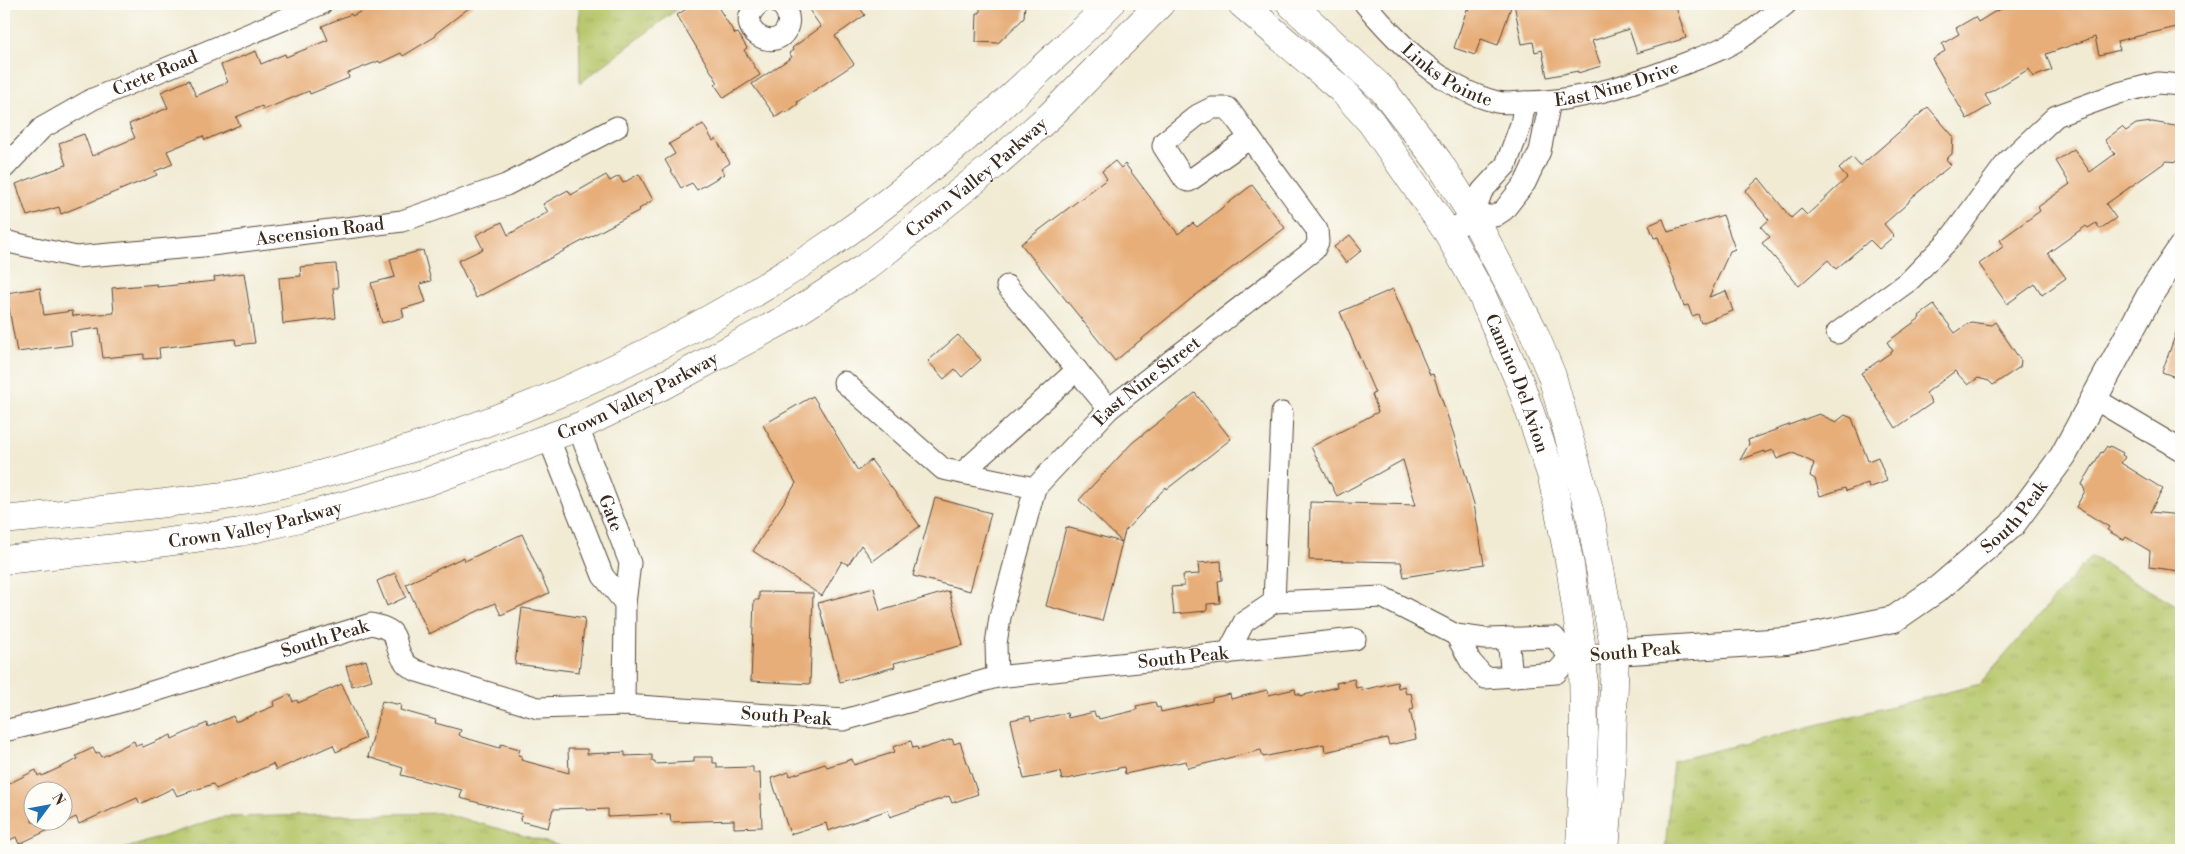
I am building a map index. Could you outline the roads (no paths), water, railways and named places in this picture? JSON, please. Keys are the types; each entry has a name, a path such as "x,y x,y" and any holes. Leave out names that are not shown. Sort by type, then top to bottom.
{"main road":[{"name":"Crown Valley Parkway","path":"4,520 238,494 362,465 486,423 548,399 709,320 814,255 902,190 956,145 998,109 1110,4"},
{"name":"Crown Valley Parkway","path":"4,560 145,545 240,532 300,518 426,482 549,440 578,427 662,386 782,321 866,267 994,165 1051,115 1160,4"},
{"name":"Camino Del Avion","path":"1242,4 1343,91 1371,122 1448,233 1481,294 1520,383 1552,477 1570,565 1584,733 1580,850"},
{"name":"Camino Del Avion","path":"1291,4 1383,90 1438,160 1473,216 1532,328 1552,376 1590,514 1615,652 1611,775 1605,850"}],"street":[{"name":"Crete Road","path":"4,168 42,128 93,99 321,4"},
{"path":"755,5 750,18 752,30 761,38 773,39 784,34 788,21 784,8 780,4"},
{"name":"Links Pointe","path":"1365,4 1406,49 1427,68 1461,89 1498,102 1550,102"},
{"name":"East Nine Drive","path":"1473,216 1495,216 1504,210 1525,183 1540,152 1550,102 1590,95 1633,82 1715,52 1743,37 1786,4"},
{"path":"1838,333 1910,280 1950,240 2007,162 2056,116 2119,92 2158,83 2181,85"},
{"path":"1448,233 1473,216 1482,191 1506,165 1521,124 1525,102"},
{"name":"Ascension Road","path":"4,241 76,258 203,246 402,221 506,185 617,127"},
{"name":"East Nine Street","path":"997,677 996,644 1000,618 1035,488 1109,409 1314,250 1318,242 1317,230 1250,138"},
{"path":"1514,144 1540,152"},
{"name":"South Peak","path":"4,731 100,708 371,624 384,627 393,632 404,662 417,672 538,708 624,704 844,720 997,677 1228,652 1244,622 1274,602 1382,597 1456,635 1485,638 1554,637 1577,657 1615,652 1786,641 1894,619 1940,588 2012,525 2064,456 2151,293 2181,248"},
{"path":"1006,286 1109,409"},
{"path":"962,473 1077,370"},
{"path":"844,382 942,469 1035,488"},
{"path":"2095,398 2181,450"},
{"path":"1274,602 1282,413"},
{"name":"Gate","path":"578,427 630,563 625,603 624,704"},
{"name":"Gate","path":"549,440 603,576 625,603"},
{"path":"590,543 618,531"},
{"path":"1456,635 1471,662 1485,678 1556,673 1577,657"},
{"path":"1508,638 1512,677"},
{"path":"1228,652 1355,639"}]}
